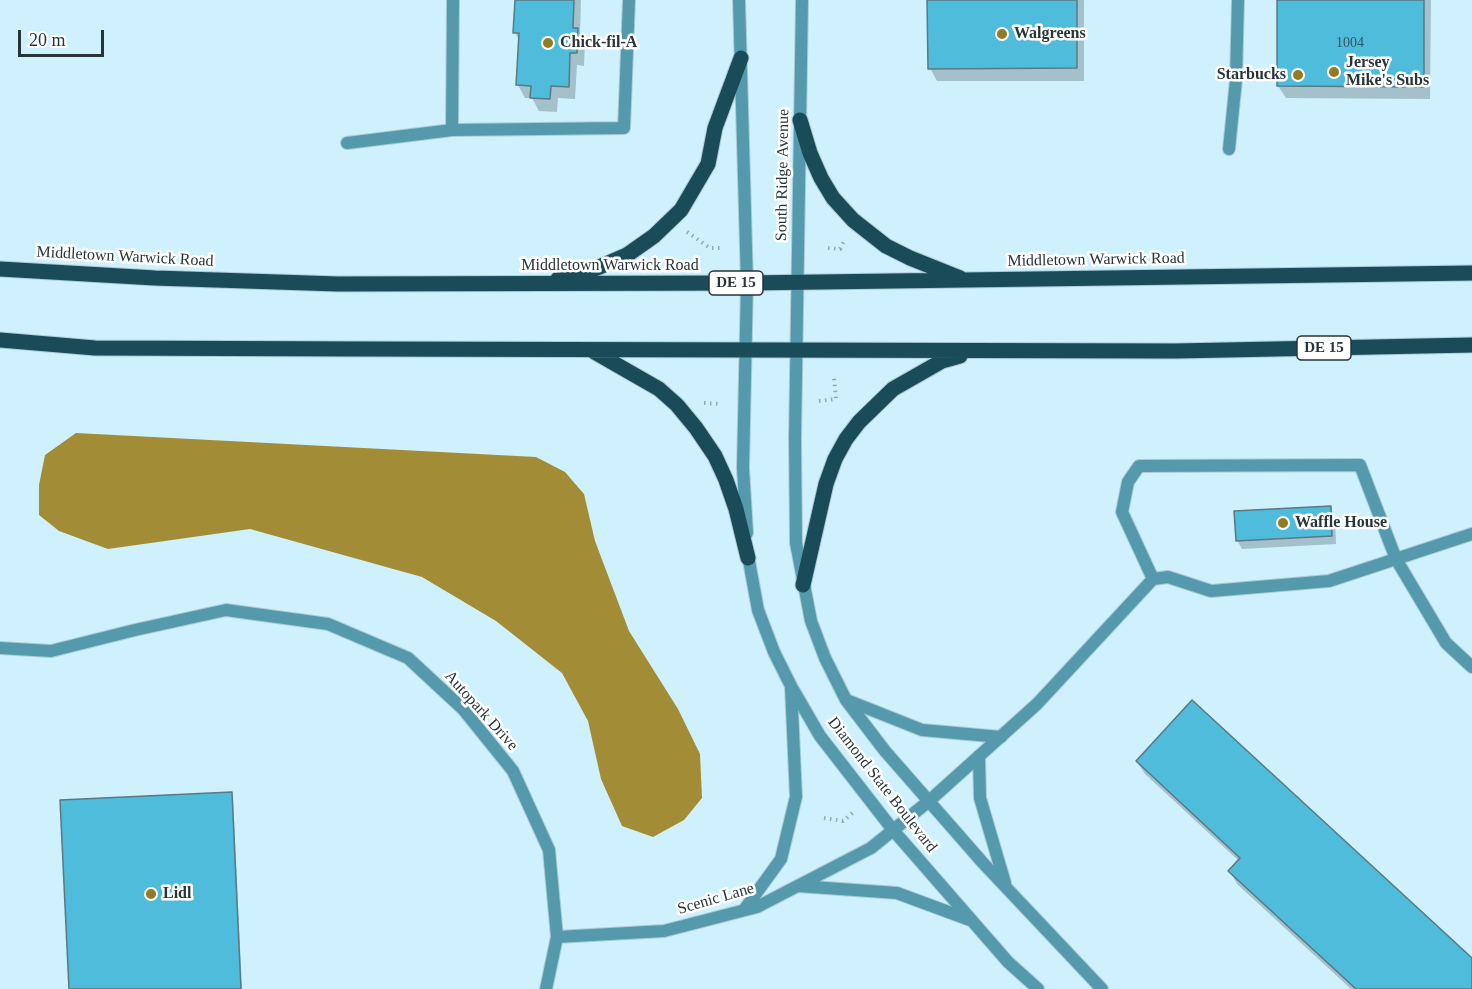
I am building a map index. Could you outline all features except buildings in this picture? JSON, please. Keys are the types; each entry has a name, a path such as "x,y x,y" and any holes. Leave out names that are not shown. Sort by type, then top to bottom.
{"main road":[{"path":"536,284 597,268 627,255 674,218 698,184 708,164 715,128 741,58"},
{"path":"800,120 810,153 821,178 833,198 853,220 886,246 966,280"},
{"name":"Middletown Warwick Road","path":"0,268 154,278 326,284 747,283 1472,273"},
{"name":"DE 15","path":"0,340 96,348 591,350 1176,351 1472,345"},
{"path":"591,350 659,389 677,405 696,428 715,456 726,480 748,558"},
{"path":"803,585 826,484 846,438 893,389 942,361 983,351"}],"street":[{"path":"452,130 453,0"},
{"path":"347,143 452,130 624,128 629,0"},
{"path":"739,0 747,283"},
{"name":"South Ridge Avenue","path":"798,350 802,0"},
{"path":"1229,149 1236,80 1238,0"},
{"name":"Diamond State Boulevard","path":"747,283 743,468 748,558 758,610 774,652 820,736 893,830 1008,962 1038,989"},
{"name":"Diamond State Boulevard","path":"798,350 795,438 796,543 811,621 825,658 846,700 885,751 1006,888 1102,989"},
{"path":"1472,534 1396,559 1329,581 1210,591 1168,577 1152,579 1122,512 1128,482 1139,466 1360,465 1396,559 1446,643 1472,667"},
{"name":"Scenic Lane","path":"557,937 664,931 757,907 871,848 929,801 1037,704 1152,579"},
{"name":"Autopark Drive","path":"0,648 51,651 226,610 328,624 408,658 463,709 513,771 549,850 557,937 546,989"},
{"path":"744,910 781,860 796,797 791,686"},
{"path":"846,700 922,730 1000,736"},
{"path":"979,756 980,798 1006,888"},
{"path":"797,886 897,893 973,921"}],"path":[{"path":"686,232 710,248 720,248"},
{"path":"842,260 840,249 847,235"},
{"path":"828,248 840,249"},
{"path":"834,378 836,399 840,404"},
{"path":"819,400 836,399"},
{"path":"695,403 721,404"},
{"path":"824,818 843,821 855,810"}],"shaded area":[{"path":"76,433 536,457 565,472 584,494 595,541 629,631 678,709 700,754 702,798 684,820 653,837 622,826 601,779 588,721 562,673 496,621 422,577 250,529 108,549 59,531 39,515 39,485 45,455"}],"place":[{"name":"Walgreens","path":"1002,34"},
{"name":"Chick-fil-A","path":"548,43"},
{"name":"Jersey Mike's Subs","path":"1334,72"},
{"name":"Starbucks","path":"1298,75"},
{"name":"Waffle House","path":"1283,523"},
{"name":"Lidl","path":"151,894"}]}
